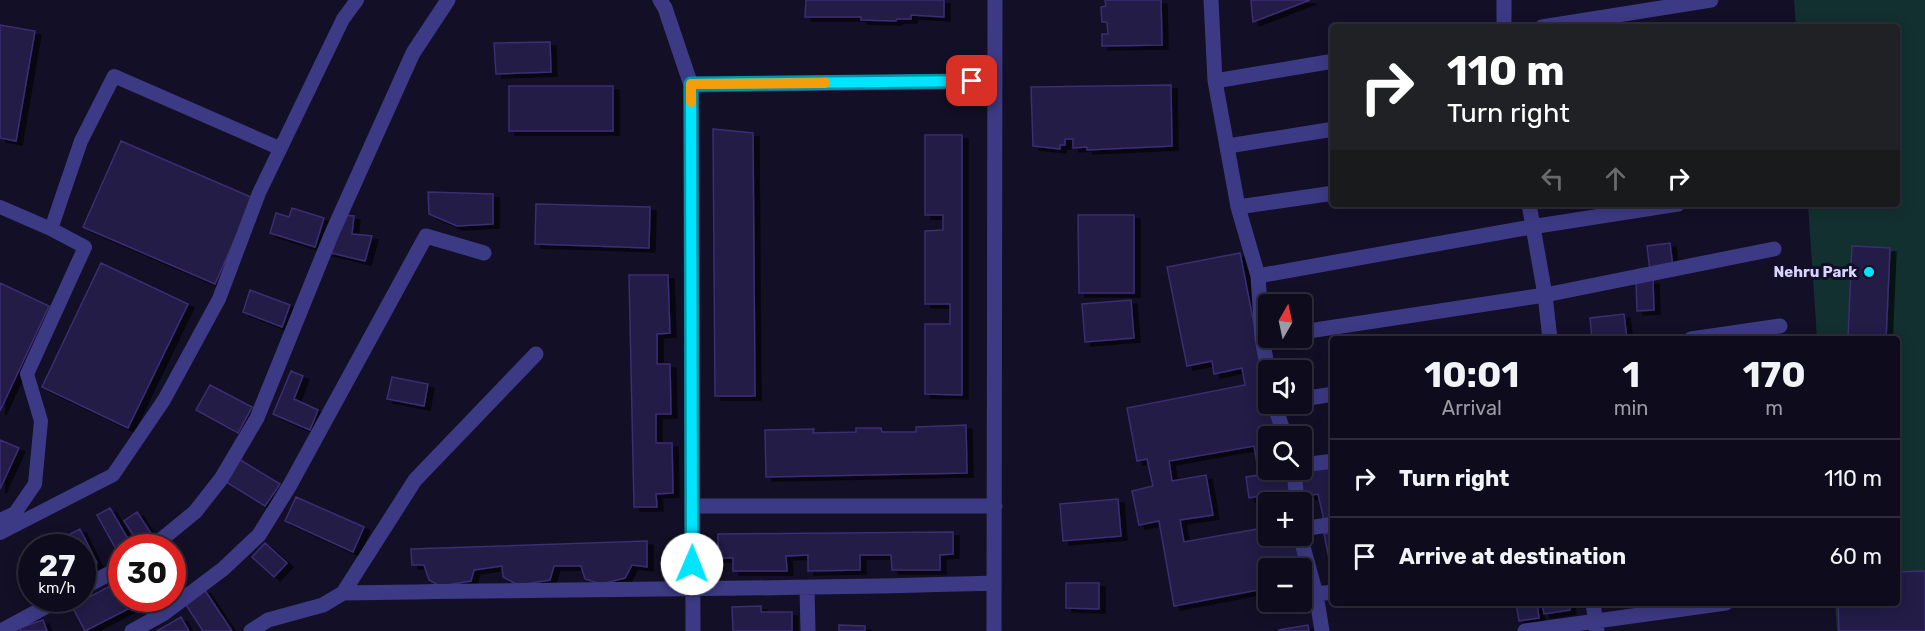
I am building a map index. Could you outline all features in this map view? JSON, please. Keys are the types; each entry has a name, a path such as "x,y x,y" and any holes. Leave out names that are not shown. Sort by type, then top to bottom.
{"street":[{"path":"169,534 195,512 221,479 256,418 332,233 413,53 448,0"},
{"path":"660,0 665,8 691,84 693,631"},
{"path":"994,631 995,0"},
{"path":"1211,0 1215,81 1238,207 1258,276 1260,294"},
{"path":"1504,0 1504,24"},
{"path":"1561,24 1711,0"},
{"path":"1215,81 1330,63"},
{"path":"691,84 995,81"},
{"path":"1228,146 1330,130"},
{"path":"1238,207 1330,194"},
{"path":"1529,207 1531,227 1545,294 1550,336"},
{"path":"1258,276 1531,227 1659,207"},
{"path":"132,631 163,614 223,569 259,535 290,485 426,236 484,253"},
{"path":"1312,330 1545,294 1774,249"},
{"path":"1712,336 1780,326"},
{"path":"251,631 268,620 323,605 343,593 415,480 536,354"},
{"path":"1312,397 1330,395"},
{"path":"1312,464 1330,462"},
{"path":"693,506 995,506"},
{"path":"1312,527 1330,525"},
{"path":"1303,546 1316,594 1322,631"},
{"path":"343,593 692,587 807,589 994,583"},
{"path":"807,589 808,631"},
{"path":"1316,594 1330,592"},
{"path":"1594,606 1597,626"},
{"path":"1526,631 1597,626 1709,606"},
{"path":"2,631 37,612"}],"lane":[{"path":"0,533 113,475 164,400 219,299 259,193 279,148 343,19 357,0"},
{"path":"51,229 81,141 114,76 279,148"},
{"path":"0,207 51,229 84,248 27,374 41,421 35,483 15,513 0,520"}],"green space":[{"name":"Nehru Park","path":"1794,0 1925,0 1925,631 1837,631 1835,606 1900,606 1900,336 1817,336 1808,207 1900,207 1900,24 1796,24"}],"building":[{"path":"806,0 944,0 944,17 911,15 911,19 897,19 896,21 861,20 861,17 805,17"},
{"path":"1105,0 1161,0 1162,45 1102,46 1102,34 1108,34 1107,22 1102,22 1101,7 1106,6"},
{"path":"1251,0 1310,0 1253,22"},
{"path":"0,25 35,31 16,141 0,138"},
{"path":"550,42 551,72 496,74 494,43"},
{"path":"1171,85 1172,146 1087,150 1087,147 1073,148 1073,139 1065,139 1065,145 1060,145 1060,149 1033,146 1031,87"},
{"path":"509,86 613,86 613,131 509,131"},
{"path":"713,129 753,133 755,396 715,396"},
{"path":"925,135 962,135 962,395 925,394 925,324 950,324 950,304 925,304 925,231 943,230 943,215 925,215"},
{"path":"121,141 253,198 215,284 83,227"},
{"path":"428,192 493,194 493,224 457,226 429,214"},
{"path":"536,204 650,207 649,248 535,244"},
{"path":"292,208 324,218 315,247 270,233 276,213 289,217"},
{"path":"343,215 354,216 352,234 372,236 365,261 327,252"},
{"path":"1078,215 1134,215 1134,293 1079,293"},
{"path":"1670,243 1673,268 1650,271 1647,246"},
{"path":"1852,246 1890,248 1886,336 1848,336"},
{"path":"1240,253 1261,360 1258,360 1258,414 1272,414 1274,426 1258,426 1258,469 1254,446 1169,461 1172,481 1206,475 1213,515 1180,520 1184,542 1258,529 1258,546 1303,546 1306,558 1258,558 1258,590 1174,606 1159,521 1139,525 1132,491 1153,486 1147,459 1137,461 1127,408 1245,385 1242,368 1214,374 1212,361 1187,366 1167,267"},
{"path":"101,263 188,304 128,428 42,387"},
{"path":"629,275 668,275 670,333 657,334 657,364 670,364 671,414 656,414 656,443 672,443 673,493 656,494 657,507 634,507"},
{"path":"1653,280 1654,310 1637,311 1636,281"},
{"path":"0,283 49,306 0,411"},
{"path":"250,290 290,305 282,327 243,312"},
{"path":"1131,300 1134,338 1085,342 1082,304"},
{"path":"1624,314 1627,336 1592,336 1590,318"},
{"path":"291,371 303,376 294,399 318,410 310,430 273,414"},
{"path":"392,377 428,384 424,406 387,399"},
{"path":"210,385 252,407 238,433 196,410"},
{"path":"966,425 967,473 766,477 765,430 814,429 813,433 856,432 856,428 881,428 882,432 916,432 916,427"},
{"path":"0,440 19,448 0,489"},
{"path":"237,458 280,484 265,506 223,480"},
{"path":"1330,466 1330,519 1324,520 1318,494 1300,492 1297,480 1312,480 1312,470"},
{"path":"1258,475 1258,480 1290,480 1293,492 1258,492 1258,496 1249,498 1246,477"},
{"path":"296,497 364,527 353,552 285,521"},
{"path":"1118,499 1121,536 1063,541 1060,504"},
{"path":"110,508 125,534 108,535 97,515"},
{"path":"137,512 151,534 133,534 124,521"},
{"path":"80,529 82,534 70,534"},
{"path":"953,532 953,554 940,555 940,570 892,570 891,555 860,555 860,570 808,571 808,555 786,556 787,571 733,571 733,558 718,558 718,534"},
{"path":"1330,533 1330,563 1324,534"},
{"path":"647,541 647,567 632,565 625,578 601,584 585,579 581,566 554,566 550,580 518,585 503,577 502,566 474,570 471,581 440,586 429,580 424,565 412,565 411,549"},
{"path":"265,543 287,563 274,577 252,557"},
{"path":"1925,571 1925,631 1839,631 1838,606 1900,606 1900,572"},
{"path":"1066,583 1099,583 1099,609 1066,608"},
{"path":"108,587 108,612 122,612 85,631 75,612 96,612 96,593"},
{"path":"204,589 232,631 203,631 186,605 186,601"},
{"path":"761,606 761,612 792,612 792,631 733,631 732,607"},
{"path":"1516,606 1537,606 1539,618 1519,621"},
{"path":"1543,606 1569,606 1570,610 1544,614"},
{"path":"181,617 189,631 157,631"},
{"path":"43,620 47,631 21,631 19,628"},
{"path":"839,625 865,626 865,631 839,631"},
{"path":"1308,625 1309,631 1279,631 1279,630"}],"slow traffic":[{"path":"691,102 691,84 825,83"}],"place":[{"name":"Nehru Park","path":"1869,272"}],"route":[{"path":"692,564 691,84 972,81"}]}
